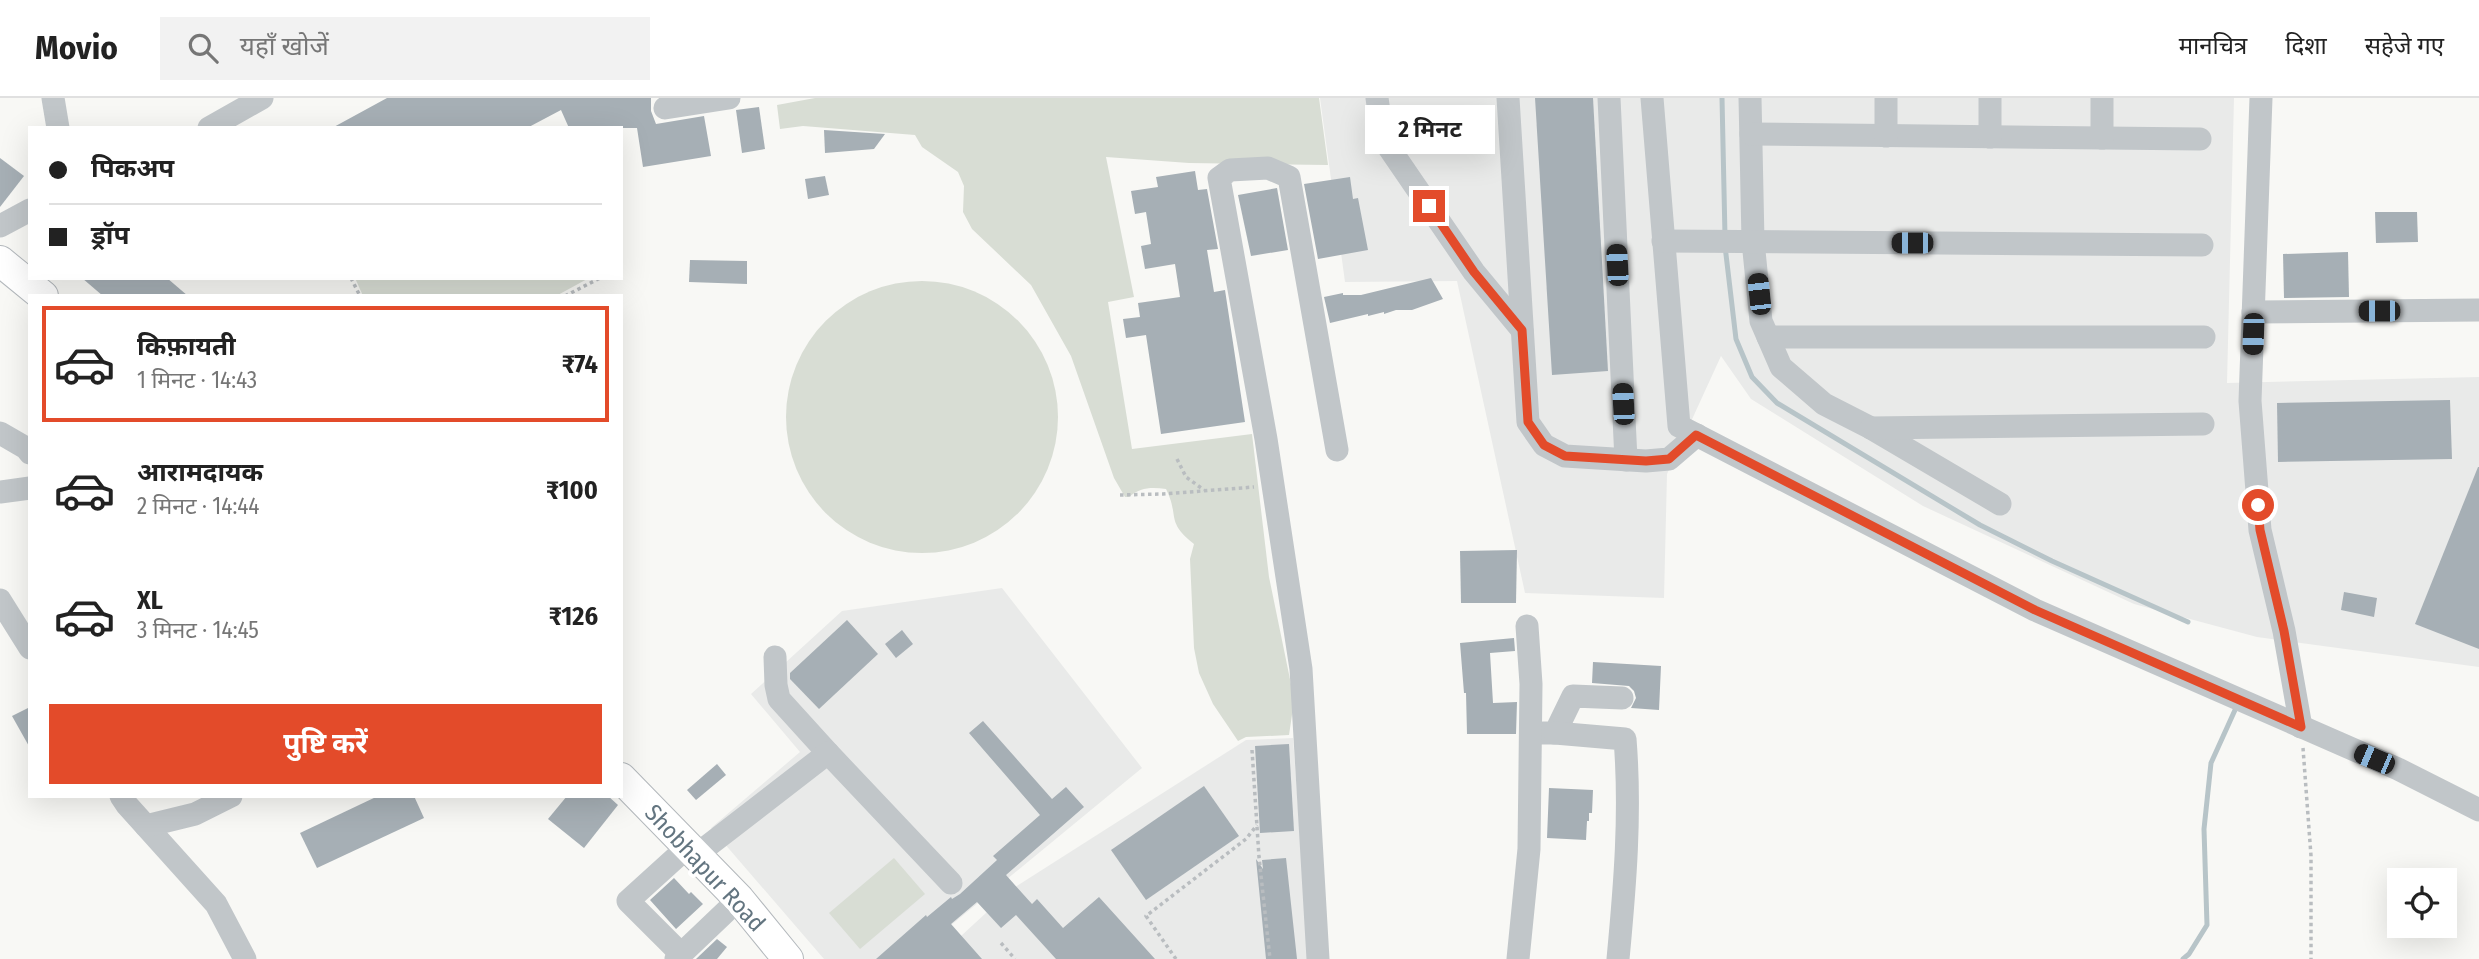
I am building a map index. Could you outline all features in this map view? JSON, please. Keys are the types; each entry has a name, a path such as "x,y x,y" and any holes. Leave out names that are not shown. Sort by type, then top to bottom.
{"main road":[{"path":"0,252 28,275"},
{"path":"0,261 41,294"},
{"path":"35,280 52,294"},
{"name":"Shobhapur Road","path":"623,780 788,959"},
{"name":"Shobhapur Road","path":"623,791 689,854"},
{"name":"Shobhapur Road","path":"735,902 777,959"}],"street":[{"path":"53,98 58,126"},
{"path":"213,126 262,98"},
{"path":"665,108 729,98"},
{"path":"1377,98 1384,139 1474,272 1522,330"},
{"path":"1508,98 1528,422 1544,445 1565,456 1646,461 1669,459 1696,435"},
{"path":"1609,98 1626,460"},
{"path":"1652,98 1679,426 2035,610 2398,769 2479,810"},
{"path":"1750,98 1751,134 1734,241 1761,321 1781,367 1824,404 1871,428 2000,505"},
{"path":"1886,98 1886,136"},
{"path":"1990,98 1990,137"},
{"path":"2102,98 2102,138"},
{"path":"2261,98 2250,401 2260,530 2284,631 2301,727"},
{"path":"1751,134 2200,139"},
{"path":"1318,959 1301,669 1273,485 1219,178 1230,170 1268,168 1289,177 1337,450"},
{"path":"0,226 28,211"},
{"path":"1663,241 2202,245"},
{"path":"2253,312 2479,310"},
{"path":"1768,337 2204,337"},
{"path":"1871,428 2203,424"},
{"path":"0,433 28,450"},
{"path":"0,492 28,488"},
{"path":"0,600 28,645"},
{"path":"1518,959 1529,849 1531,733 1527,626"},
{"path":"775,657 779,699 950,883"},
{"path":"1555,733 1573,696 1622,698"},
{"path":"1531,733 1625,738 1629,789 1627,858 1618,959"},
{"path":"735,902 678,957 628,901 828,753"},
{"path":"123,798 216,904 245,959"},
{"path":"146,826 195,814 227,798"}],"path":[{"path":"569,294 596,280"},
{"path":"1177,459 1186,477 1206,491"},
{"path":"1120,495 1273,485"},
{"path":"2301,727 2311,856 2311,959"},
{"path":"1252,750 1270,959"},
{"path":"1176,959 1146,916 1246,839 1257,824"},
{"path":"1002,943 1015,959"}],"shaded area":[{"path":"815,98 1319,98 1328,165 1189,163 1106,157 1134,297 1108,302 1132,449 1252,434 1269,577 1292,689 1293,708 1289,735 1246,737 1238,741 1213,704 1199,673 1194,648 1190,559 1194,544 1179,530 1166,489 1146,489 1125,497 1114,478 1071,356 1031,285 972,229 963,212 964,186 958,172 922,147 915,135 803,126 780,129 777,105"},
{"path":"1320,98 2234,98 2227,383 2479,377 2479,667 2257,637 2134,604 1923,506 1751,399 1721,356 1667,474 1664,598 1525,593 1457,281 1345,282"},
{"path":"356,280 585,280 560,294 362,294"},
{"path":"922,281 961,287 986,297 1018,321 1035,342 1047,365 1055,391 1058,417 1052,456 1042,481 1018,513 997,530 974,542 948,550 922,553 883,547 858,537 826,513 809,492 797,469 789,443 786,417 792,378 802,353 826,321 847,304 870,292 896,284"},
{"path":"1002,588 1142,768 910,959 824,959 711,828 800,752 751,694 842,611"},
{"path":"1293,738 1309,959 936,959 1012,889 1246,740"},
{"path":"894,858 925,894 860,949 829,913"}],"building":[{"path":"387,98 651,98 651,111 656,124 704,116 711,156 643,167 637,128 568,126 561,110 531,126 336,126"},
{"path":"1535,98 1593,98 1608,371 1552,375"},
{"path":"759,107 765,149 742,153 736,110"},
{"path":"824,130 885,134 874,149 825,153"},
{"path":"0,158 24,176 0,207"},
{"path":"1195,171 1198,190 1207,189 1218,249 1207,250 1214,292 1225,290 1245,422 1161,434 1146,335 1126,338 1123,319 1140,317 1138,303 1180,297 1175,264 1145,269 1141,246 1151,244 1146,212 1135,214 1131,191 1158,187 1156,177"},
{"path":"825,176 829,195 808,199 805,179"},
{"path":"1350,177 1353,199 1358,198 1368,250 1318,259 1304,184"},
{"path":"1277,188 1288,250 1251,256 1238,195"},
{"path":"2375,212 2417,212 2418,242 2376,243"},
{"path":"2348,252 2349,297 2284,298 2283,254"},
{"path":"690,260 747,261 747,284 689,282"},
{"path":"1431,278 1443,299 1412,310 1368,314 1330,323 1324,297 1343,293 1361,295"},
{"path":"84,280 169,280 186,294 101,294"},
{"path":"2450,400 2452,459 2278,462 2277,403"},
{"path":"2479,467 2479,649 2415,624"},
{"path":"1517,550 1516,603 1461,603 1460,551"},
{"path":"2344,592 2377,598 2374,617 2341,610"},
{"path":"847,620 878,654 819,709 790,679 790,673"},
{"path":"902,630 913,644 896,658 885,644"},
{"path":"1514,638 1515,651 1490,653 1493,703 1517,702 1516,734 1467,734 1466,693 1460,643"},
{"path":"1593,662 1661,666 1659,710 1631,708 1636,698 1629,686 1592,683"},
{"path":"28,708 28,744 12,716"},
{"path":"983,721 1052,799 1066,787 1084,807 1006,875 1032,904 1037,899 1063,928 1099,897 1155,959 1056,959 1016,915 1001,928 977,902 951,924 982,959 876,959 926,915 927,917 951,897 952,899 960,894 997,860 993,856 1040,815 969,733"},
{"path":"1289,744 1294,831 1260,833 1255,746"},
{"path":"717,764 726,775 696,800 687,790"},
{"path":"1204,786 1239,836 1146,900 1111,850"},
{"path":"1549,788 1593,790 1592,813 1589,813 1587,821 1586,840 1547,838"},
{"path":"374,798 415,798 424,818 317,868 300,833"},
{"path":"565,798 610,798 618,805 584,848 548,819"},
{"path":"1286,858 1297,959 1266,959 1256,859 1263,869 1262,860"},
{"path":"674,878 703,904 676,929 650,900"},
{"path":"717,939 727,947 717,959 696,959"}],"waterway":[{"path":"1722,98 1725,236"},
{"path":"1725,246 1736,339 1752,377 1777,403 1980,525 2052,561 2188,622"},
{"path":"2183,959 2207,925 2204,829 2211,763 2235,710"}],"route":[{"path":"1429,206 1474,272 1522,330 1528,422 1544,445 1565,456 1646,461 1669,459 1696,435 2035,610 2301,727 2284,631 2260,530 2258,505"}]}
